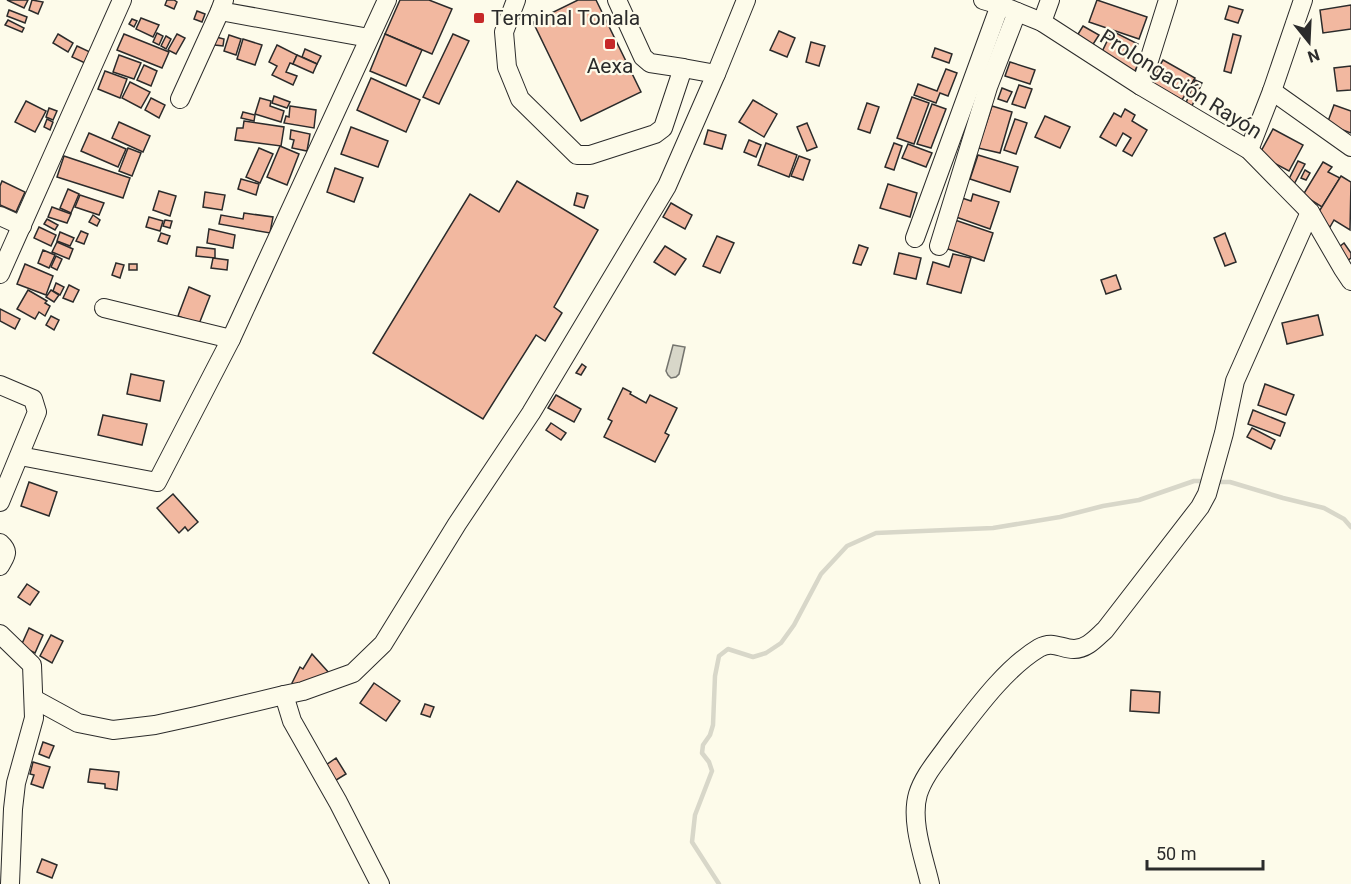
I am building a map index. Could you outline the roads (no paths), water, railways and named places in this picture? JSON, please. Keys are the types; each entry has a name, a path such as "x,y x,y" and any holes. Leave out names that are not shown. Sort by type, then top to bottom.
{"street":[{"path":"0,274 122,0"},
{"path":"20,456 157,482 231,339 387,0"},
{"path":"516,0 504,32 507,68 520,99 577,155 591,155 655,134 663,128 683,68"},
{"path":"617,0 644,57 650,63 716,74"},
{"path":"34,699 78,723 114,730 176,721 303,691 353,673 383,644 457,524 531,413 667,186 746,0"},
{"path":"1042,22 1050,0"},
{"path":"1141,86 1168,0"},
{"path":"1249,150 1303,0"},
{"path":"939,246 980,84 994,2"},
{"name":"Prolongación Rayón","path":"994,2 1042,22 1141,86 1249,150 1310,212 1351,280"},
{"path":"180,99 222,6 369,38"},
{"path":"915,238 980,84 1017,12"},
{"path":"1272,91 1351,147"},
{"path":"930,884 916,822 918,795 926,775 976,708 1019,662 1042,646 1055,644 1075,649 1090,644 1105,630 1200,507 1207,494 1224,433 1235,381 1310,212"},
{"path":"0,216 22,225"},
{"path":"104,308 231,339"},
{"path":"0,385 33,399 37,412 0,502"},
{"path":"0,543 6,548 6,554 0,566"},
{"path":"0,634 32,666 34,699 34,718 16,783 10,884"},
{"path":"284,695 292,721 339,802 380,884"}],"waterway":[{"path":"719,884 692,842 695,815 712,771 702,753 703,745 713,725 715,676 719,656 728,649 753,657 766,653 781,643 794,625 821,574 847,546 876,533 993,528 1060,517 1139,500 1194,481 1205,481"},
{"path":"1216,482 1230,482 1324,508 1344,519 1351,527"}],"place":[{"name":"Terminal Tonala","path":"479,18"},
{"name":"Aexa","path":"610,44"}]}
